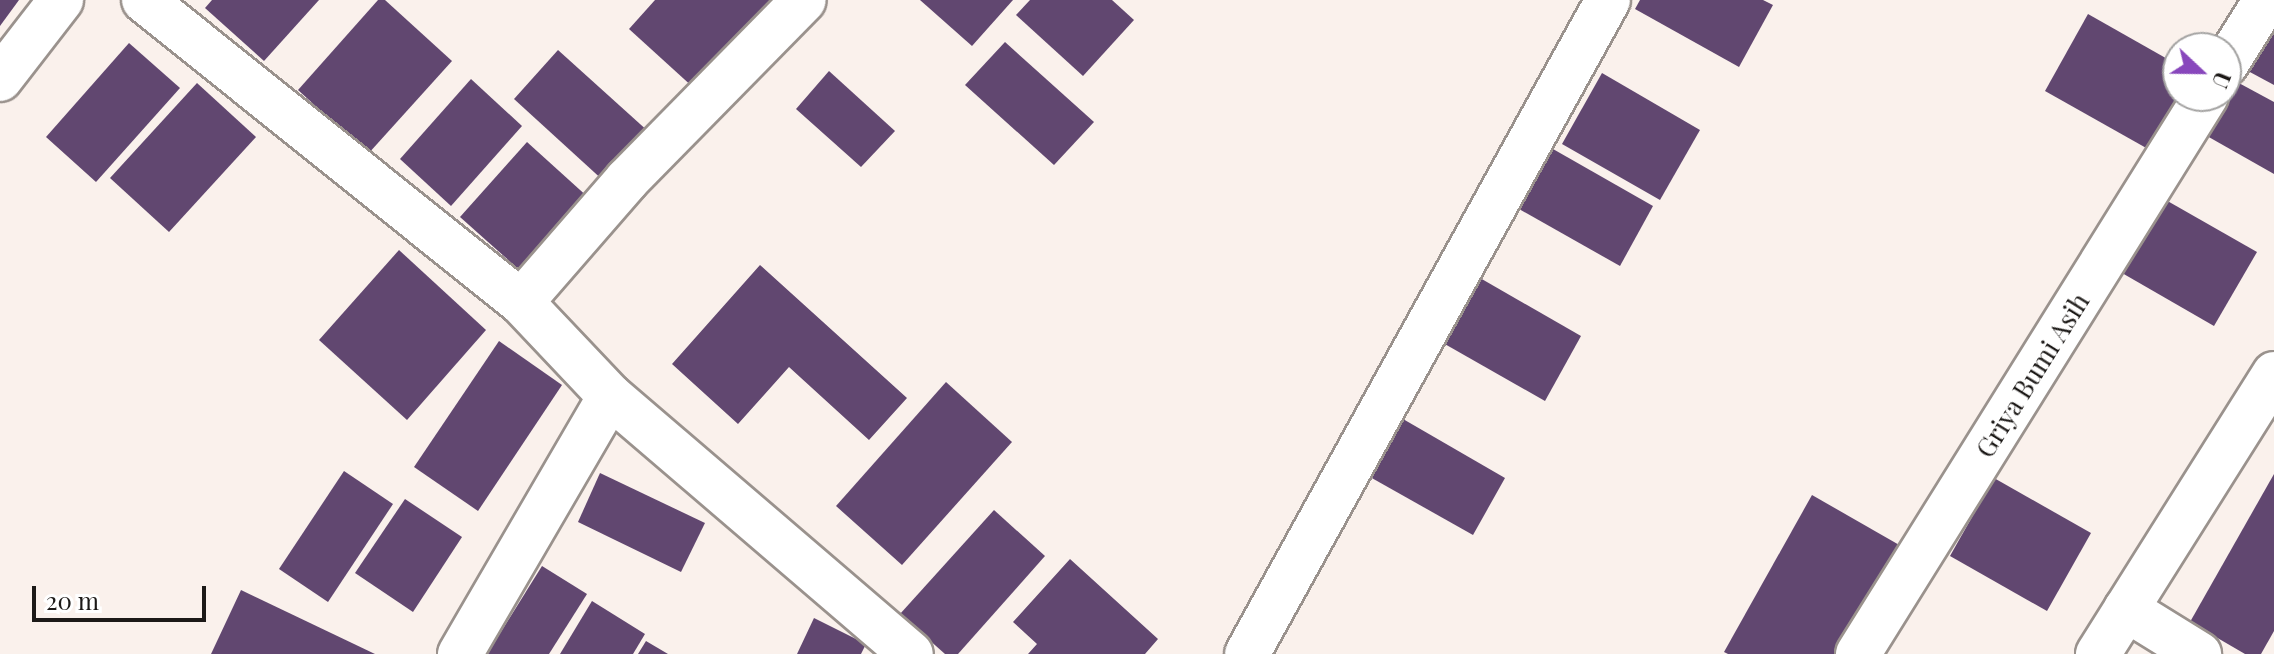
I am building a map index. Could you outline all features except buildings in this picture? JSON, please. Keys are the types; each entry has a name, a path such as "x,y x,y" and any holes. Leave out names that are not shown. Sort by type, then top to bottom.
{"street":[{"path":"0,79 61,0"},
{"path":"144,0 521,302 610,396 911,654"},
{"path":"521,302 627,180 804,0"},
{"path":"1247,654 1608,0"},
{"path":"2242,38 2266,0"},
{"name":"Griya Bumi Asih","path":"1858,654 2196,112"},
{"path":"2098,654 2274,374"},
{"path":"460,654 610,396"},
{"path":"2126,609 2199,654"}]}
